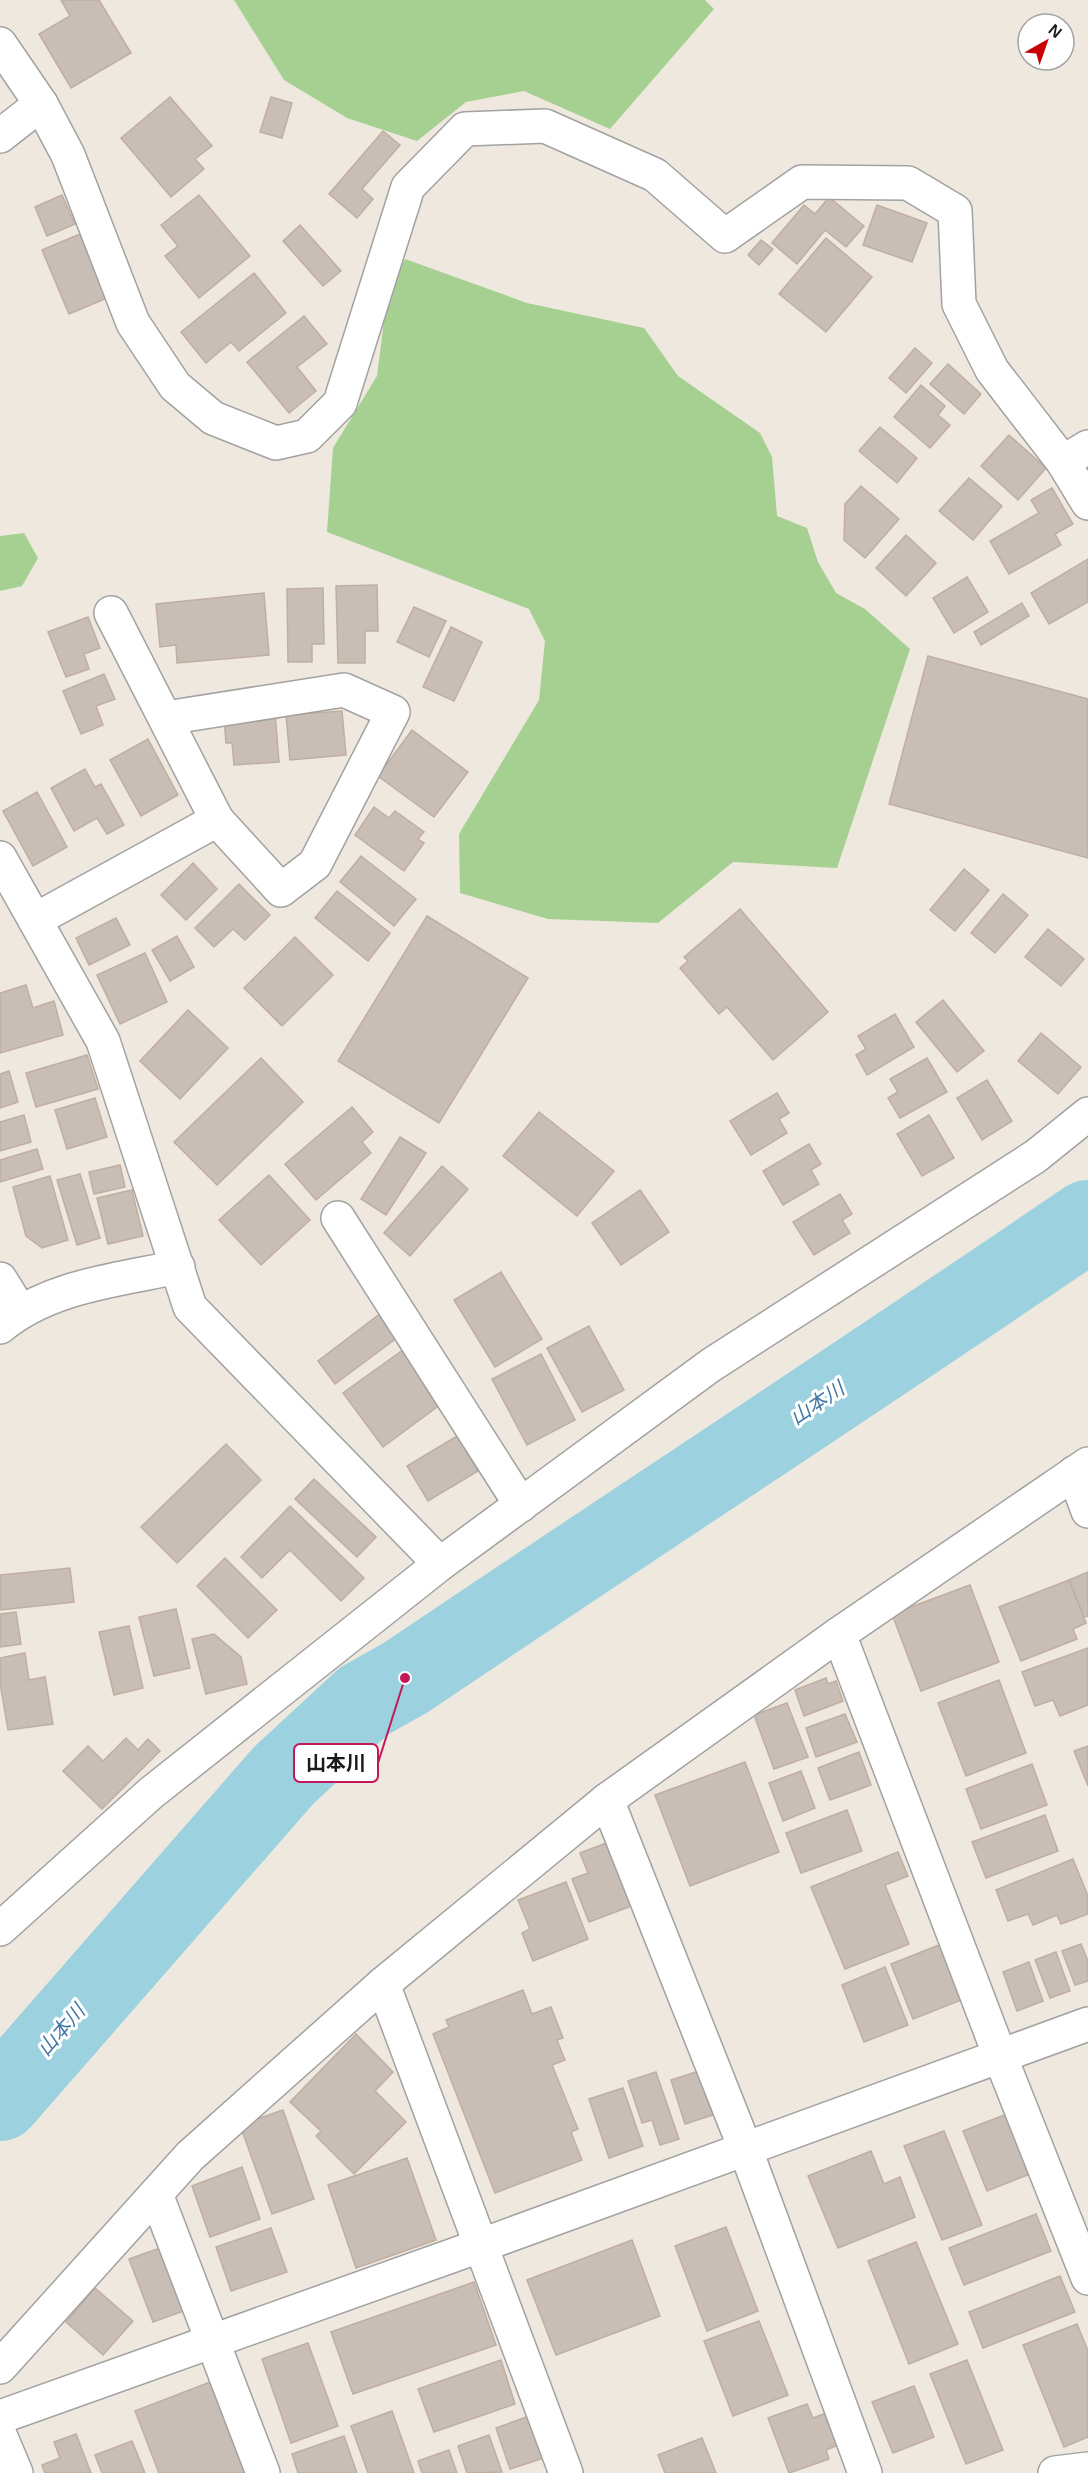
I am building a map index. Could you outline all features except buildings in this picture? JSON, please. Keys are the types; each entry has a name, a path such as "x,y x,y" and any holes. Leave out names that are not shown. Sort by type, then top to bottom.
{"street":[{"path":"0,44 41,104 68,155 133,323 175,386 213,418 276,443 307,436 340,403 408,187 465,129 545,126 655,175 725,236 802,182 908,183 955,211 959,304 992,370 1076,454 1088,503"},
{"path":"0,136 41,104"},
{"path":"111,613 217,820 281,890 315,864 393,712 344,690 166,718"},
{"path":"35,920 217,820"},
{"path":"0,858 103,1041 190,1307 440,1564"},
{"path":"0,1929 151,1793 440,1564 711,1365 1036,1156 1088,1114"},
{"path":"338,1218 521,1505"},
{"path":"0,1279 10,1319 61,1292 178,1267"},
{"path":"0,2367 190,2156 383,1984 607,1800 839,1634 1081,1468 1088,1511"},
{"path":"839,1634 1000,2056 1088,2278"},
{"path":"607,1800 746,2148 865,2473"},
{"path":"383,1984 566,2473"},
{"path":"0,2417 482,2245 1088,2024"},
{"path":"156,2194 263,2473"},
{"path":"0,2435 16,2473"},
{"path":"1055,2473 1088,2469"}],"green space":[{"path":"234,0 705,0 714,9 610,129 524,91 466,102 417,141 347,118 284,80"},
{"path":"405,259 527,303 644,328 678,376 760,433 772,457 777,516 807,528 818,562 836,593 865,609 910,649 837,868 733,862 658,923 548,919 460,893 459,834 539,700 545,641 529,609 327,532 333,448 377,376 387,297"},
{"path":"24,533 38,558 22,586 0,591 0,536"}],"waterway":[{"name":"山本川","path":"0,2100 284,1775 364,1701 405,1678 1088,1221"}],"place":[{"name":"山本川","path":"405,1678"}]}
